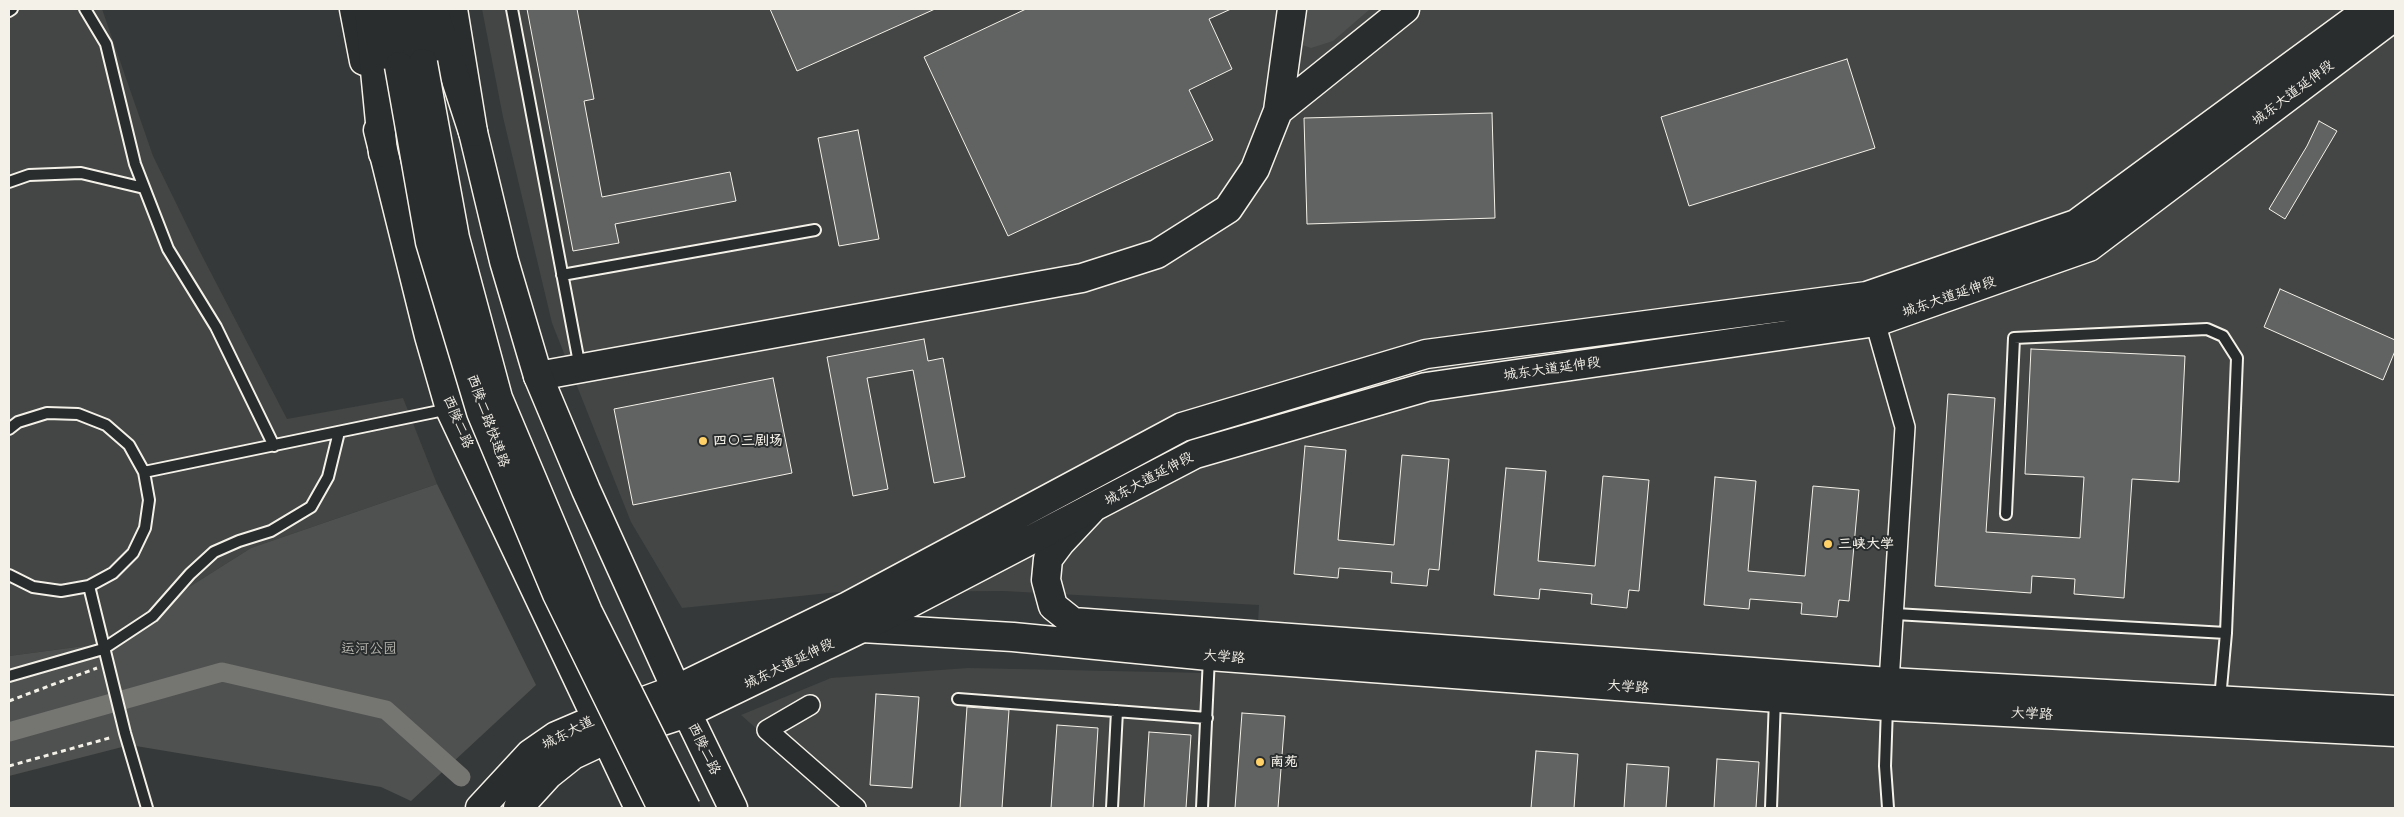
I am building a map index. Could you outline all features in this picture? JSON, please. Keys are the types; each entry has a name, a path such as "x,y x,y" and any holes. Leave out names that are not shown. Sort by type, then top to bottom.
{"main road":[{"name":"西陵二路","path":"354,9 383,153 450,409 603,728 639,808"},
{"path":"369,9 383,153"},
{"name":"西陵二路快速路","path":"389,9 411,65 498,398 588,612 686,808"},
{"name":"西陵二路快速路","path":"415,9 411,65 430,242 481,412 557,594 662,808"},
{"path":"433,9 473,132"},
{"name":"西陵二路","path":"453,9 473,132 504,261 538,376 586,490 733,808"},
{"path":"538,376 1082,278 1157,254 1228,209 1255,169 1278,111 1292,9"},
{"path":"1278,111 1405,9"},
{"name":"城东大道延伸段","path":"682,701 848,606 1182,427 1426,354 1867,296 2076,224 2369,9"},
{"name":"城东大道延伸段","path":"682,701 862,628 1092,510 1195,454 1426,387 1876,322 2089,247 2395,16"},
{"name":"大学路","path":"1092,510 1060,543 1048,559 1046,580 1053,606 1073,622 1888,694 2395,732"},
{"name":"大学路","path":"862,628 1013,637 1209,656 1775,698 1888,694 2220,700 2395,710"},
{"name":"城东大道","path":"480,808 530,754 556,736 603,728 682,701"},
{"name":"城东大道","path":"518,808 548,775 603,728"}],"street":[{"path":"1867,296 1905,427 1895,614 1888,694"},
{"path":"810,705 768,730 856,808"}],"lane":[{"path":"85,9 106,44 135,164 168,249 216,327 274,446"},
{"path":"512,9 580,369"},
{"path":"9,182 29,175 81,173 144,188"},
{"path":"562,275 815,230"},
{"path":"2006,514 2014,338 2206,329 2223,336 2237,358 2226,633 2220,700"},
{"path":"144,472 450,409"},
{"path":"9,429 18,422 47,412 78,414 106,425 129,445 144,472 149,500 145,528 133,553 114,573 89,586 61,591 34,587 9,575"},
{"path":"9,676 103,649 153,616 190,574 214,552 239,541 271,531 311,507 328,477 340,432"},
{"path":"89,586 103,649 147,808"},
{"path":"1895,614 2226,633"},
{"path":"1202,808 1209,656"},
{"path":"1888,694 1885,766 1888,808"},
{"path":"1771,808 1775,698"},
{"path":"958,700 1207,718"},
{"path":"1112,808 1117,712"}],"path":[{"path":"9,701 108,664"},
{"path":"9,766 96,743 125,733"}],"shaded area":[{"path":"9,9 102,9 153,156 198,248 287,419 403,398 437,484 251,548 99,644 9,656"},
{"path":"482,9 2395,9 2395,808 846,808 741,715 831,678 968,668 1255,674 1259,605 1004,591 839,592 682,608 631,522 552,323 503,117"}],"green space":[{"path":"1298,9 1370,9 1333,41 1311,48 1299,44"},
{"name":"运河公园","path":"437,484 536,685 411,801 381,787 130,745 9,776 9,656 99,644 251,548"}],"building":[{"path":"527,9 577,9 594,99 584,101 602,197 730,172 736,201 615,224 619,243 573,251"},
{"path":"770,9 935,9 797,71"},
{"path":"1026,9 1231,9 1209,19 1232,69 1189,90 1213,140 1008,236 924,57"},
{"path":"1847,59 1875,148 1689,206 1661,117"},
{"path":"1492,113 1495,218 1307,224 1304,118"},
{"path":"2319,121 2337,131 2285,219 2269,209 2307,146"},
{"path":"858,130 879,239 839,246 818,138"},
{"path":"2280,289 2395,340 2395,351 2383,380 2264,327"},
{"path":"924,339 928,361 943,358 965,477 934,483 913,370 867,378 888,489 853,496 827,357"},
{"path":"2031,349 2185,356 2179,482 2132,479 2124,598 2074,594 2075,579 2032,576 2031,593 1935,586 1948,394 1995,398 1986,532 2080,538 2084,477 2025,474"},
{"name":"四〇三剧场","path":"773,378 792,473 633,505 614,409"},
{"path":"1305,446 1346,450 1338,540 1394,545 1402,455 1449,459 1439,570 1429,569 1427,586 1391,583 1392,572 1339,568 1338,578 1294,574"},
{"path":"1506,468 1546,471 1538,561 1595,566 1603,476 1649,480 1639,591 1629,590 1627,608 1591,604 1592,594 1540,589 1539,599 1494,595"},
{"path":"1715,477 1756,481 1748,571 1805,576 1813,486 1859,490 1849,601 1839,600 1837,617 1801,614 1802,603 1750,599 1749,609 1704,605"},
{"path":"876,694 919,697 912,788 870,785"},
{"path":"967,707 1009,710 1002,808 960,808"},
{"name":"南苑","path":"1242,713 1285,716 1278,808 1235,808"},
{"path":"1057,725 1098,728 1093,808 1051,808"},
{"path":"1149,732 1191,735 1186,808 1144,808"},
{"path":"1536,751 1578,754 1574,808 1531,808"},
{"path":"1717,759 1759,762 1756,808 1714,808"},
{"path":"1627,764 1669,767 1666,808 1624,808"}],"waterway":[{"path":"9,732 222,672 386,710 461,777"}],"place":[{"name":"四〇三剧场","path":"703,441"},
{"name":"三峡大学","path":"1828,544"},
{"name":"南苑","path":"1260,762"}]}
